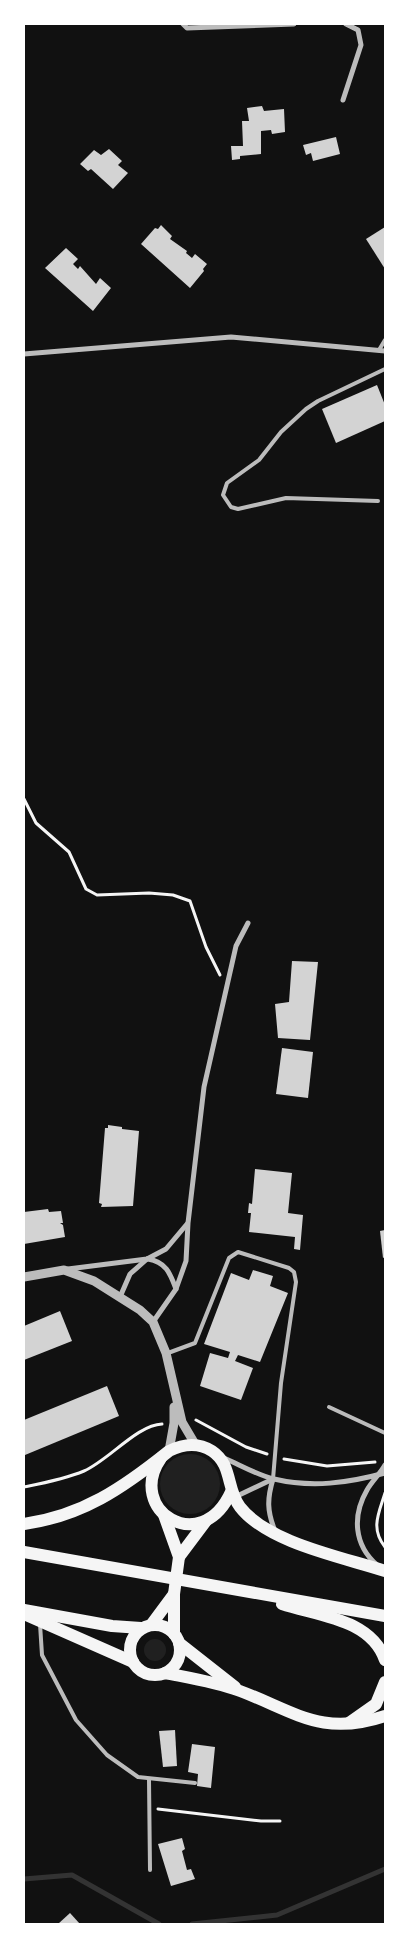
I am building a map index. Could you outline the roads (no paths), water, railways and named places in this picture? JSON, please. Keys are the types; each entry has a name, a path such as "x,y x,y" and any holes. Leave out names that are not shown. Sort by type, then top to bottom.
{"main road":[{"path":"24,1524 60,1517 80,1510 105,1496 178,1446 195,1444 206,1447 219,1456 229,1474 230,1497 214,1517 194,1524 182,1524 164,1515"},
{"path":"165,1454 152,1473 151,1483 155,1503 164,1515 179,1557 174,1594 177,1638 180,1650 176,1663 165,1673"},
{"path":"230,1497 256,1524 277,1536 384,1570"},
{"path":"179,1557 206,1521"},
{"path":"24,1552 385,1616"},
{"path":"219,1586 354,1625 368,1633 379,1645 385,1660"},
{"path":"133,1662 130,1654 132,1640 146,1627 174,1594"},
{"path":"24,1612 112,1626 164,1626 239,1691"},
{"path":"24,1612 39,1622 133,1662 144,1672 151,1675 165,1673 239,1691 315,1722 345,1725 385,1716"},
{"path":"345,1725 376,1704 385,1682"}],"street":[{"path":"183,24 187,28 294,24"},
{"path":"344,100 361,45 358,30 346,24"},
{"path":"24,354 231,337 382,351"},
{"path":"153,1322 176,1289 186,1261 188,1224 204,1087 236,946 248,923"},
{"path":"120,1297 130,1274 147,1259 166,1248 188,1224"},
{"path":"24,1277 147,1259 157,1261 166,1266 176,1289"},
{"path":"64,1270 94,1281 140,1310 153,1322 166,1353 173,1394 174,1424 165,1454"},
{"path":"173,1394 182,1422 195,1444"},
{"path":"219,1456 273,1479 320,1485 382,1474"},
{"path":"384,1570 364,1550 356,1524 367,1491 382,1474 385,1465"},
{"path":"230,1497 273,1479"},
{"path":"273,1479 267,1504 268,1514 277,1536"}],"lane":[{"path":"382,351 385,340"},
{"path":"378,501 286,498 238,509 231,508 223,495 227,483 259,460 282,432 306,410 318,401 385,369"},
{"path":"166,1353 195,1343 229,1258 234,1253 238,1252 264,1260 289,1268 294,1272 296,1282 281,1383 273,1479"},
{"path":"329,1407 385,1433"},
{"path":"39,1622 42,1655 76,1720 107,1755 138,1777 149,1780 194,1783"},
{"path":"149,1780 150,1870"}],"waterway":[{"path":"192,1924 277,1915 385,1869"},
{"path":"24,1879 72,1875 159,1924"}]}
